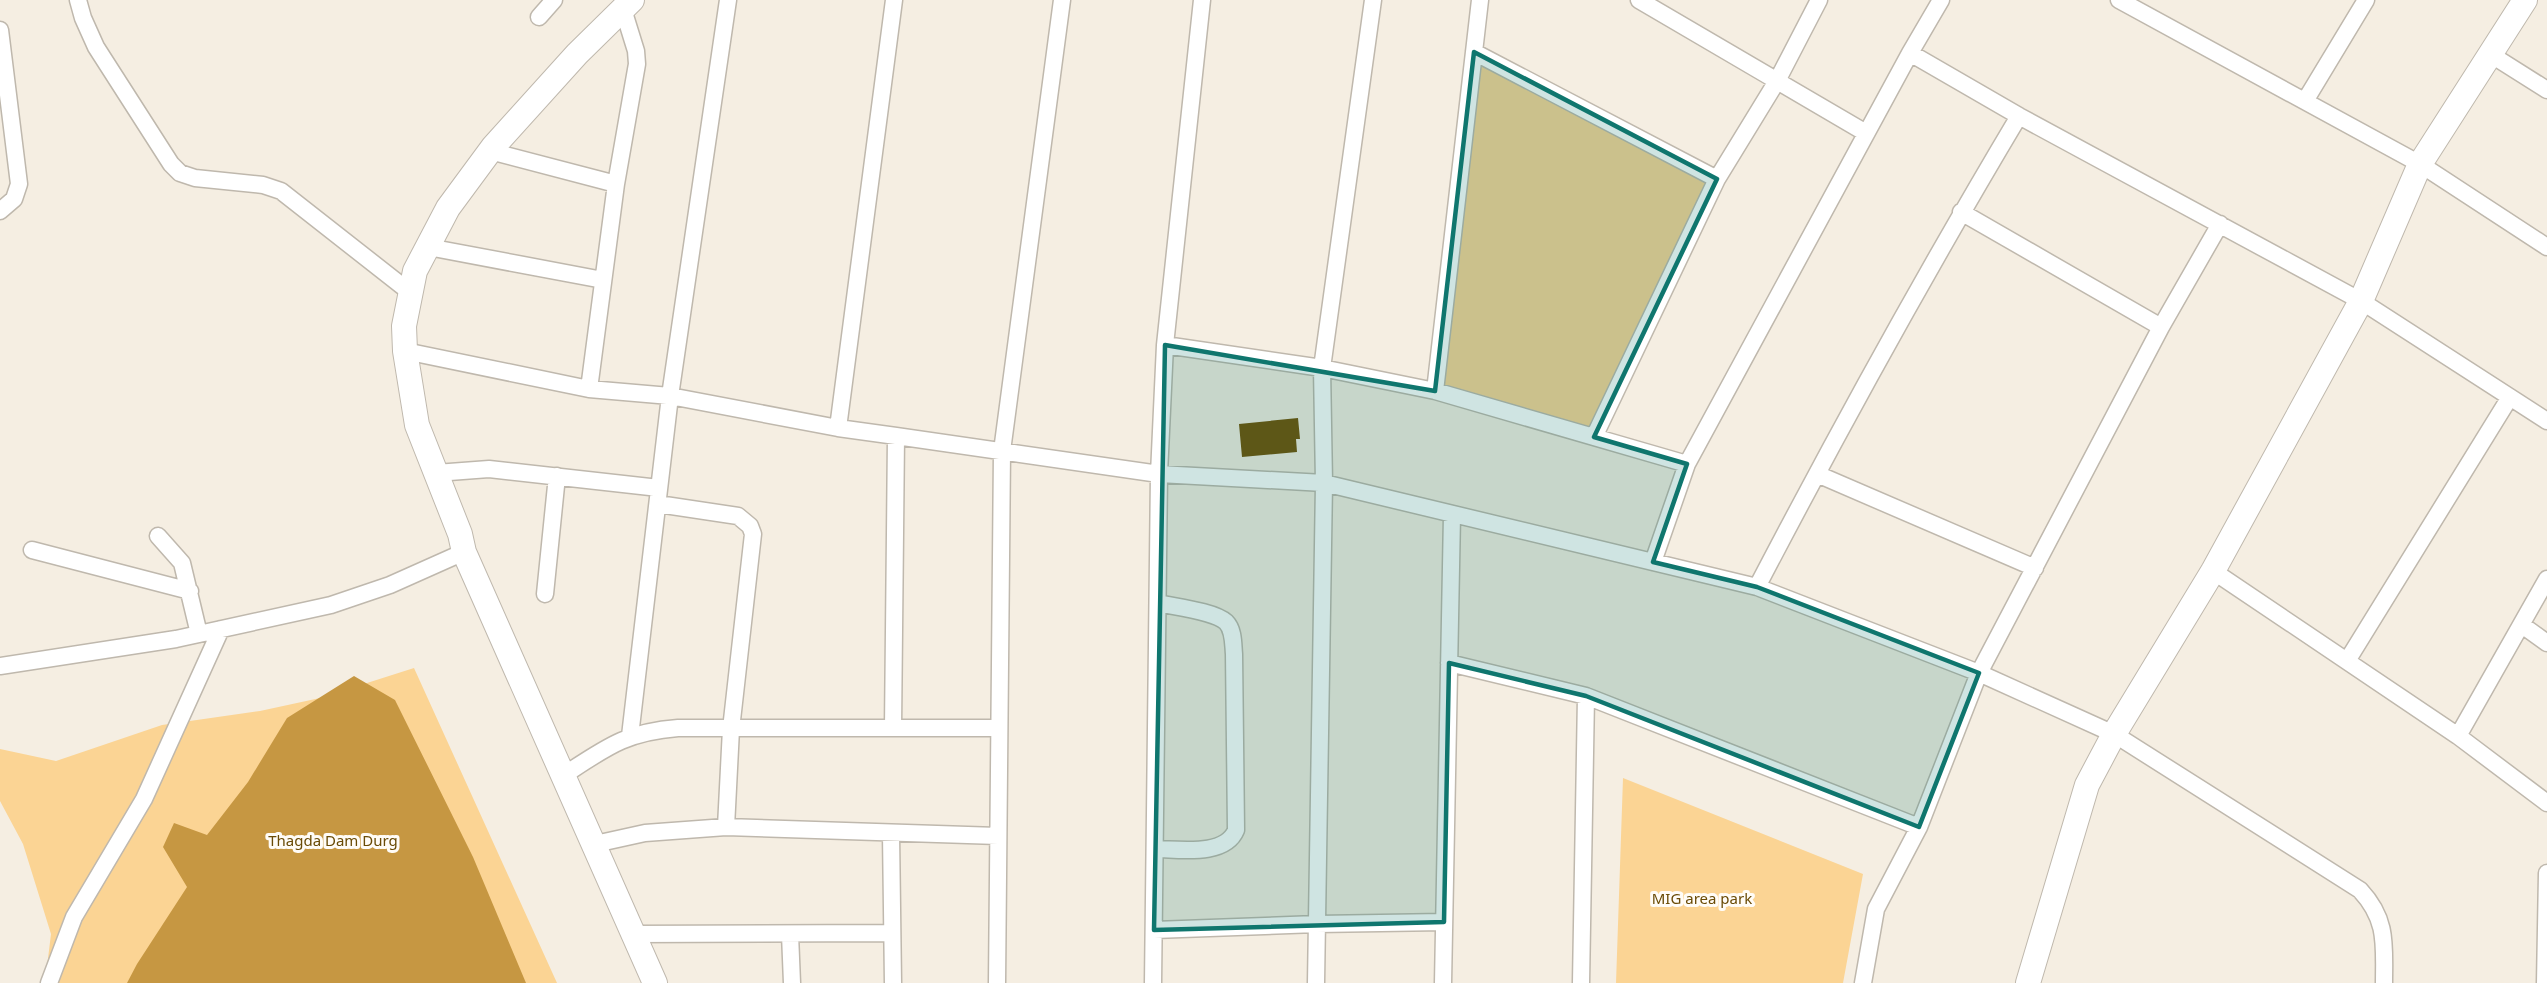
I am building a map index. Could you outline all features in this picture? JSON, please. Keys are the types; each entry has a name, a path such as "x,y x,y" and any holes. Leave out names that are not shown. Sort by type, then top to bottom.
{"street":[{"path":"78,0 96,47 161,151 180,172 195,178 263,185 281,191 411,293"},
{"path":"538,18 554,0"},
{"path":"630,736 670,396 728,0"},
{"path":"838,428 894,0"},
{"path":"997,983 1002,451 1062,0"},
{"path":"1153,983 1159,474 1165,345 1202,0"},
{"path":"1316,983 1324,483 1322,368 1373,0"},
{"path":"1435,391 1480,0"},
{"path":"1639,0 1866,133"},
{"path":"1594,437 1717,179 1777,81 1819,0"},
{"path":"1653,562 1687,464 1866,133 1941,0"},
{"path":"2119,0 2420,164 2547,247"},
{"path":"2305,101 2366,0"},
{"path":"2028,983 2087,785 2114,734 2213,571 2361,301 2420,164 2525,0"},
{"path":"589,389 616,184 637,64 627,5"},
{"path":"627,5 576,54 490,151 448,208 415,271 404,326 405,351 417,425 460,534 464,552 655,983"},
{"path":"0,30 19,184 14,199 0,211"},
{"path":"1474,52 1717,179"},
{"path":"1910,53 2019,117 2361,301 2547,421"},
{"path":"2490,54 2547,90"},
{"path":"1757,587 1961,212 2019,117"},
{"path":"490,151 616,184"},
{"path":"1961,212 2161,327"},
{"path":"1863,983 1876,909 1919,827 1978,673 2161,327 2220,224"},
{"path":"428,247 603,280"},
{"path":"1165,345 1322,368 1435,391 1687,464"},
{"path":"405,351 589,389 670,396 838,428 1159,474 1324,483 1757,587 1978,673 2114,734 2360,890 2371,902 2380,919 2384,937 2384,983"},
{"path":"2347,661 2510,397"},
{"path":"893,728 896,436"},
{"path":"436,473 489,469 556,476 658,496 738,516 750,526 753,543 731,729 726,827"},
{"path":"1817,474 2035,568"},
{"path":"545,594 556,476"},
{"path":"1443,983 1452,515"},
{"path":"158,536 182,563 199,634"},
{"path":"32,550 190,591"},
{"path":"0,666 199,634 360,597 464,552"},
{"path":"2213,571 2458,736 2547,803"},
{"path":"2458,736 2547,579"},
{"path":"1155,849 1215,847 1228,842 1236,830 1234,654 1230,629 1226,622 1216,616 1158,603"},
{"path":"2522,625 2547,643"},
{"path":"49,983 74,917 144,799 221,629"},
{"path":"1449,663 1586,696 1919,827"},
{"path":"1581,983 1586,696"},
{"path":"564,775 603,749 649,730 678,728 998,728"},
{"path":"595,844 645,833 726,827 998,836"},
{"path":"891,834 893,983"},
{"path":"2545,983 2547,873"},
{"path":"1154,930 1444,922"},
{"path":"634,934 892,933"},
{"path":"790,934 792,983"}],"highlighted area":[{"path":"1474,52 1717,179 1594,437 1687,464 1653,562 1757,587 1979,673 1919,827 1586,696 1449,663 1444,922 1154,930 1165,345 1435,391"}],"green space":[{"path":"1474,52 1717,179 1594,437 1435,391"},
{"name":"Thagda Dam Durg","path":"414,668 557,983 45,983 51,934 23,844 0,801 0,749 56,761 162,725 260,711 320,698"},
{"name":"MIG area park","path":"1623,778 1863,874 1843,983 1616,983"}],"shaded area":[{"path":"354,676 395,700 473,857 526,983 127,983 187,887 163,847 174,823 207,835 248,782 287,718"}],"building":[{"path":"1298,418 1300,439 1296,439 1297,452 1242,457 1239,424"}]}
